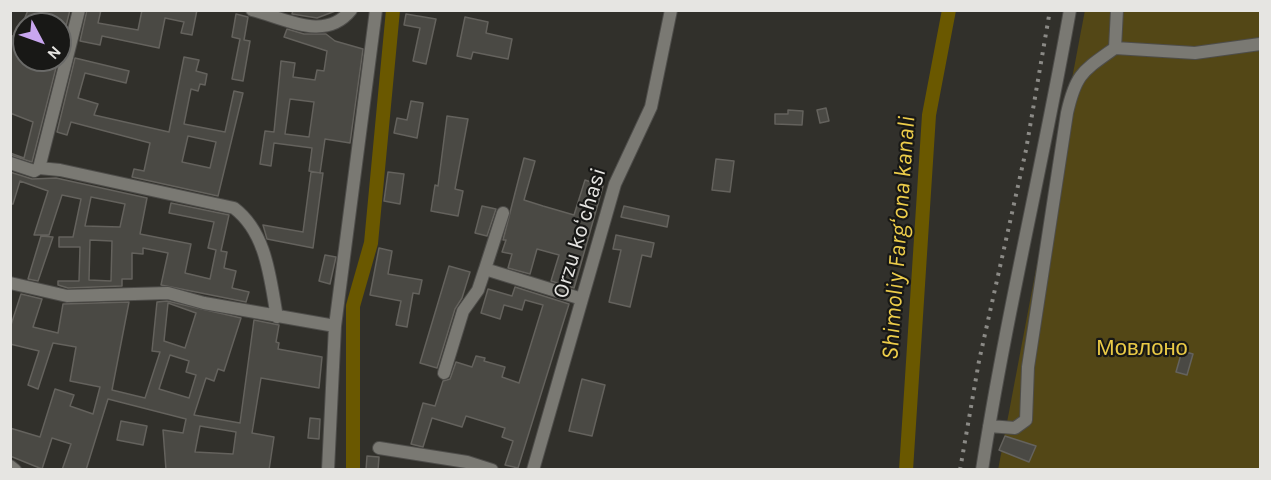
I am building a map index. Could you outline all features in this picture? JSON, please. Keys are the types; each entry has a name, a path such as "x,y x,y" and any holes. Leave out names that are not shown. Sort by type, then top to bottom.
{"street":[{"path":"39,168 79,10"},
{"path":"252,10 327,28 340,23 351,10"},
{"path":"328,469 335,326 376,10"},
{"name":"Orzu koʻchasi","path":"533,470 615,184 651,107 671,10"},
{"path":"982,470 1031,203 1052,113 1070,10"},
{"path":"1115,48 1117,10"},
{"path":"989,426 1015,428 1026,420 1028,367 1067,113 1076,80 1083,71 1115,48 1195,53 1260,44"},
{"path":"10,163 34,171 39,168 60,170 234,208 246,217 266,257 277,317"},
{"path":"444,373 463,311 478,290 503,213"},
{"path":"485,269 582,299"},
{"path":"10,283 67,296 168,293 277,317 335,326"},
{"path":"379,448 467,462 492,470"},
{"path":"10,466 15,470"}],"green space":[{"name":"Мовлоно","path":"1085,10 1260,11 1260,469 998,470"}],"building":[{"path":"28,10 70,10 70,12 27,12"},
{"path":"87,10 101,10 98,23 138,30 142,10 197,10 192,35 181,33 184,22 165,18 159,48 102,36 100,45 80,41"},
{"path":"293,10 338,10 317,18 292,14"},
{"path":"236,14 248,17 244,40 250,41 243,81 232,79 240,39 232,37"},
{"path":"406,14 436,19 426,64 413,61 420,28 404,25"},
{"path":"465,17 488,22 486,33 512,39 508,59 473,52 471,59 457,56"},
{"path":"287,29 304,34 326,34 335,41 363,49 350,143 325,139 320,173 309,171 312,148 274,143 271,166 260,164 265,131 274,132 281,61 295,63 293,77 315,80 317,70 324,71 327,51 284,37","holes":["290,99 314,102 309,137 285,134"]},
{"path":"10,35 12,36 12,72 55,72 32,162 10,155 10,153 24,158 33,122 10,113"},
{"path":"184,57 199,60 196,71 207,74 205,85 200,84 198,91 191,89 184,124 225,132 234,91 243,93 218,196 132,177 134,169 144,171 150,143 71,122 67,135 57,132 75,58 129,71 126,83 85,73 78,98 98,104 94,115 169,132","holes":["188,136 216,142 210,168 182,162"]},
{"path":"411,101 423,103 417,138 394,133 397,118 407,120"},
{"path":"826,108 829,121 820,123 817,110"},
{"path":"788,110 803,111 802,125 775,124 775,114 788,114"},
{"path":"447,116 468,119 455,189 463,191 458,216 431,211 435,185 438,186"},
{"path":"524,158 535,161 524,200 574,215 585,180 603,186 574,288 551,281 559,255 537,249 530,274 508,268 512,254 502,252 506,240 503,240"},
{"path":"716,159 734,161 730,192 712,190"},
{"path":"10,172 32,179 56,178 147,198 140,234 191,244 185,273 210,279 216,250 208,248 214,222 169,213 171,203 229,215 221,251 227,252 224,268 236,271 232,288 249,292 246,302 161,285 168,253 143,248 143,254 132,253 132,279 122,279 122,286 68,288 58,285 58,281 79,281 80,247 59,247 59,237 73,237 81,199 62,195 49,235 34,235 48,191 20,181 13,204 10,204","holes":["91,197 125,204 120,227 85,226","90,240 112,241 111,281 89,280"]},
{"path":"311,172 323,173 313,248 267,239 263,225 303,232"},
{"path":"388,172 404,174 400,204 384,201"},
{"path":"482,206 496,209 487,236 475,233"},
{"path":"624,206 669,216 667,227 621,217"},
{"path":"616,235 654,243 651,257 642,255 630,307 609,302 621,250 613,249"},
{"path":"41,236 53,237 38,281 28,279"},
{"path":"379,248 392,251 388,274 422,280 419,294 413,293 407,327 396,325 401,301 370,295"},
{"path":"325,255 336,257 330,284 319,281"},
{"path":"449,266 470,272 462,298 455,309 437,368 420,363"},
{"path":"515,287 569,304 518,468 505,465 513,441 502,437 505,428 466,416 462,427 432,418 423,447 411,444 423,403 435,406 443,381 450,379 456,362 472,367 476,356 485,358 484,361 505,367 502,377 519,383 543,305 525,300 522,310 504,305 500,319 481,313 488,289 512,296"},
{"path":"21,294 42,299 33,327 58,333 63,304 129,302 112,390 145,398 160,352 152,351 157,302 167,301 241,318 224,371 218,369 214,381 206,378 194,415 240,423 254,320 279,325 276,342 279,343 278,349 322,357 319,388 261,378 252,433 274,437 269,470 166,470 163,430 183,433 186,419 108,399 86,470 62,470 71,444 52,438 42,469 10,456 10,428 40,437 55,389 74,395 70,406 93,414 100,387 70,381 76,347 53,343 38,389 28,385 39,351 10,344 10,328","holes":["168,303 196,313 185,348 164,341","170,355 189,361 186,372 196,375 189,398 159,389","200,426 236,432 233,454 195,452"]},
{"path":"1182,351 1193,354 1187,375 1176,372"},
{"path":"582,379 605,385 592,436 569,431"},
{"path":"310,418 320,419 319,439 308,438"},
{"path":"121,421 147,426 143,445 117,440"},
{"path":"1005,436 1036,446 1029,462 999,450"},
{"path":"367,456 379,457 378,470 366,470"}],"waterway":[{"path":"353,470 353,306 371,243 393,10"},
{"name":"Shimoliy Fargʻona kanali","path":"906,470 929,115 949,10"}],"railway":[{"path":"960,470 979,361 1026,150 1050,10"}]}
